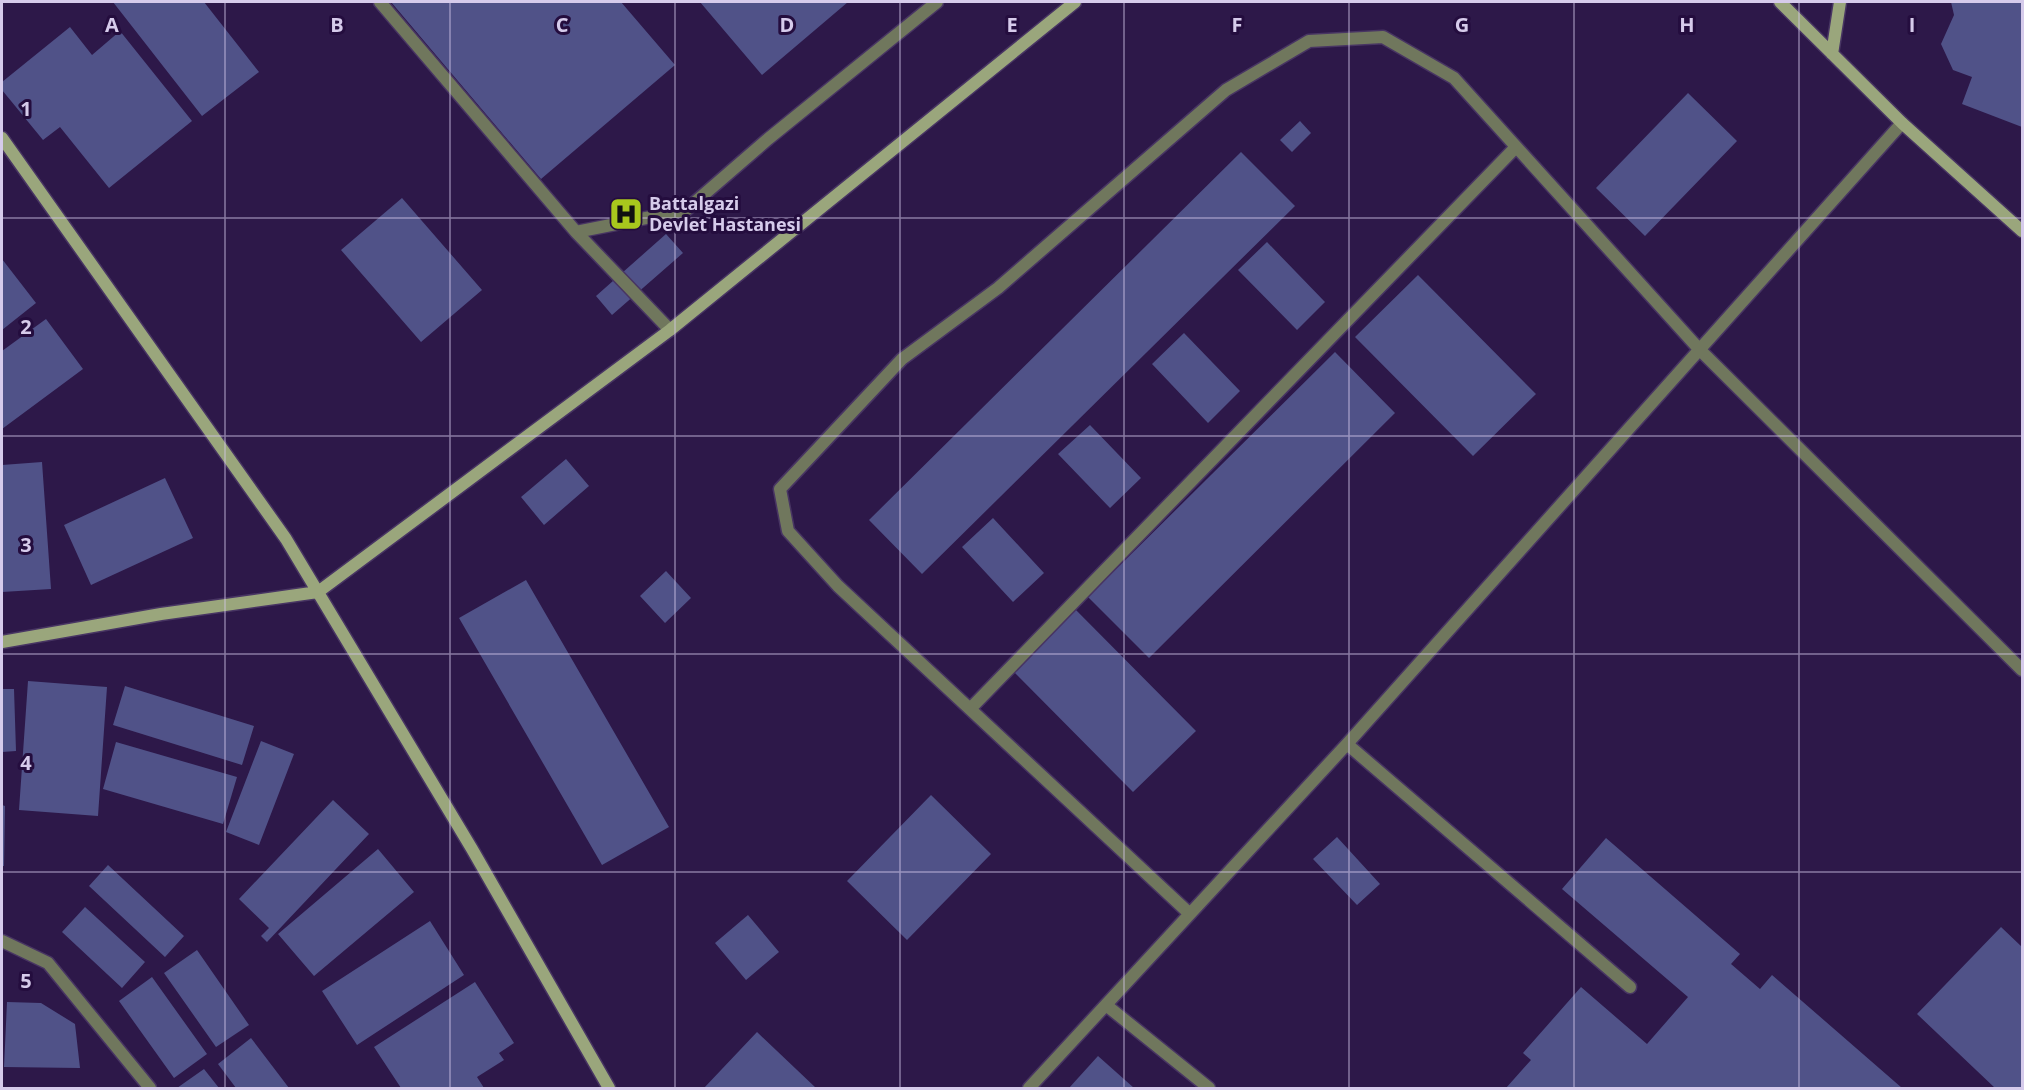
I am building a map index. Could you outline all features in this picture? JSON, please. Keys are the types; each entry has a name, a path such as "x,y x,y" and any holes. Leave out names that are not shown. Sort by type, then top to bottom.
{"main road":[{"path":"2,642 161,614 318,592 670,330 1075,2"},
{"path":"1780,2 1902,123 2022,231"},
{"path":"1832,54 1839,2"},
{"path":"2,138 286,539 472,849 609,1089"}],"street":[{"path":"380,2 576,232 670,330"},
{"path":"576,232 686,210 768,139 937,2"},
{"path":"1190,914 838,586 788,531 780,489 902,358 998,288 1226,90 1309,41 1383,37 1454,78 1699,349 2022,670"},
{"path":"1029,1089 1347,744 1902,123"},
{"path":"970,709 1516,147"},
{"path":"1347,744 1630,987"},
{"path":"2,941 48,963 150,1089"},
{"path":"1106,1005 1209,1089"}],"building":[{"path":"113,2 204,2 259,72 202,116"},
{"path":"391,2 621,2 675,65 541,179"},
{"path":"700,2 848,2 762,75"},
{"path":"1951,2 2022,2 2022,127 1962,104 1972,77 1953,70 1941,44 1954,15"},
{"path":"70,27 92,55 120,31 192,121 109,188 60,127 43,140 2,90 2,82"},
{"path":"1688,93 1737,141 1645,236 1596,188"},
{"path":"1300,121 1311,133 1292,152 1280,140"},
{"path":"1241,152 1295,206 922,574 869,520"},
{"path":"402,198 482,290 421,342 341,250"},
{"path":"666,234 683,253 612,315 596,296"},
{"path":"1267,242 1325,302 1297,330 1238,270"},
{"path":"2,259 36,303 2,330"},
{"path":"1418,275 1536,394 1473,456 1355,337"},
{"path":"46,319 83,369 2,429 2,351"},
{"path":"1184,333 1240,391 1208,423 1152,364"},
{"path":"1335,352 1395,413 1149,658 1088,597"},
{"path":"1090,425 1141,478 1110,508 1058,454"},
{"path":"566,459 589,486 544,525 521,497"},
{"path":"42,462 51,589 2,592 2,465"},
{"path":"165,478 193,538 91,585 64,525"},
{"path":"993,518 1044,573 1013,602 962,547"},
{"path":"666,571 691,598 665,623 640,596"},
{"path":"526,580 669,827 602,865 459,618"},
{"path":"1072,606 1196,731 1133,792 1009,667"},
{"path":"28,681 107,687 98,816 19,810"},
{"path":"125,686 254,726 242,765 113,725"},
{"path":"2,689 14,689 16,751 2,752"},
{"path":"261,741 294,754 259,845 226,832"},
{"path":"116,742 237,777 223,824 103,789"},
{"path":"931,795 991,854 907,940 847,881"},
{"path":"333,800 369,834 267,942 261,936 269,928 239,899"},
{"path":"2,805 5,806 4,866 2,866"},
{"path":"1337,837 1380,884 1357,905 1313,859"},
{"path":"1606,838 1740,954 1731,964 1760,989 1772,975 1902,1088 1506,1088 1531,1060 1523,1053 1581,987 1647,1044 1688,997 1562,889"},
{"path":"378,849 414,892 314,976 278,934"},
{"path":"108,865 184,936 165,957 89,886"},
{"path":"85,907 145,962 122,988 62,932"},
{"path":"748,915 779,952 746,980 715,943"},
{"path":"430,921 464,975 357,1045 322,991"},
{"path":"2001,927 2022,947 2022,1088 1995,1088 1917,1014"},
{"path":"197,950 249,1025 216,1047 164,973"},
{"path":"152,977 207,1054 174,1078 119,1001"},
{"path":"475,982 514,1043 499,1053 504,1060 477,1077 484,1088 401,1088 374,1047"},
{"path":"7,1002 41,1003 75,1024 80,1068 4,1067"},
{"path":"757,1032 816,1088 704,1088"},
{"path":"251,1038 289,1088 236,1088 218,1064"},
{"path":"1098,1056 1134,1088 1069,1088"},
{"path":"204,1069 219,1088 177,1088"}],"place":[{"name":"Battalgazi Devlet Hastanesi","path":"626,214"}]}
